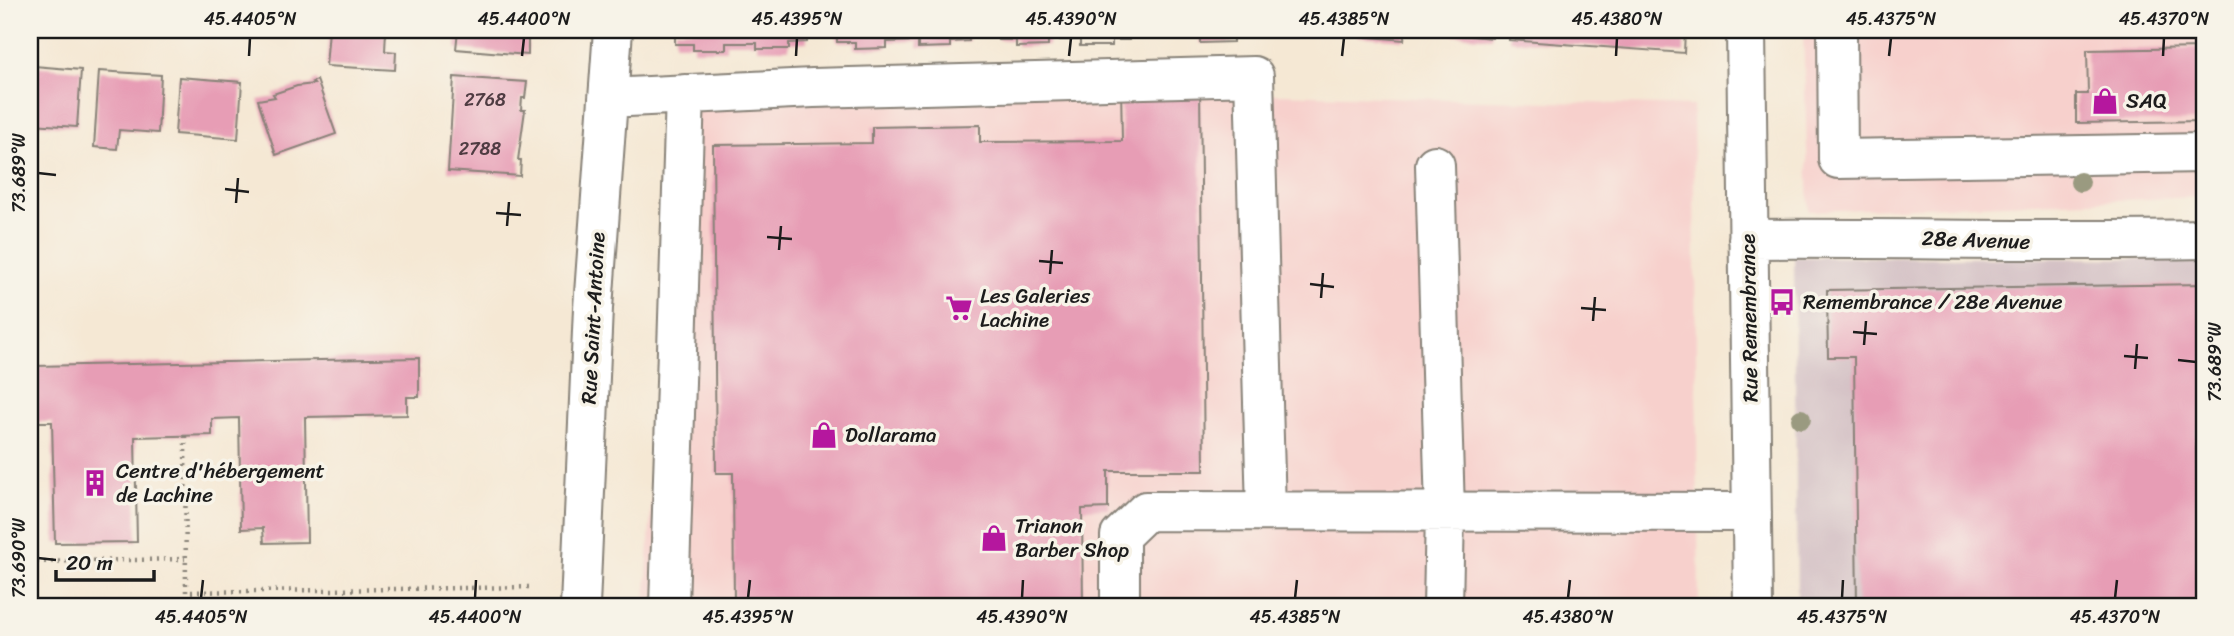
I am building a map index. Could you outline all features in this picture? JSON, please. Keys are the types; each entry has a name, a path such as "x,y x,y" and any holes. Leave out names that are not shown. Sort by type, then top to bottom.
{"street":[{"name":"Rue Saint-Antoine","path":"580,606 593,308 613,30"},
{"name":"Rue Remembrance","path":"1746,30 1754,606"},
{"path":"1837,30 1838,159 2204,153"},
{"path":"608,98 1254,76 1266,511"},
{"path":"669,606 685,94"},
{"path":"1434,165 1445,512 1443,606"},
{"name":"28e Avenue","path":"1748,239 1931,238 2035,242 2204,239"},
{"path":"1120,606 1120,536 1146,511 1752,512"}],"path":[{"path":"185,436 186,592 533,587"},
{"path":"30,562 185,559"}],"shaded area":[{"path":"1803,30 2204,30 2204,197 1809,211"},
{"path":"678,77 1693,106 1699,606 645,606"},
{"path":"1794,257 2204,259 2204,606 1797,606"}],"building":[{"path":"329,30 386,30 385,51 396,52 395,70 326,66"},
{"path":"458,30 528,30 528,55 456,49"},
{"path":"675,30 807,30 807,42 789,43 789,49 757,49 757,43 726,43 726,50 693,50 693,44 675,44"},
{"path":"837,30 968,30 969,41 950,42 950,47 918,48 918,41 887,42 887,48 855,49 855,42 837,42"},
{"path":"998,30 1129,30 1129,40 1112,40 1112,46 1080,46 1080,40 1048,40 1048,46 1016,47 1016,40 998,40"},
{"path":"1200,30 1233,30 1233,42 1200,43"},
{"path":"1358,30 1405,30 1404,40 1358,36"},
{"path":"1405,30 1492,30 1492,38"},
{"path":"1510,30 1685,30 1684,53 1509,40"},
{"path":"2204,48 2204,121 2076,123 2076,94 2088,94 2087,50"},
{"path":"34,66 81,70 77,127 32,124 30,133 30,68"},
{"path":"99,71 161,75 158,133 119,130 117,149 94,147"},
{"path":"179,77 242,82 238,139 175,134"},
{"path":"454,77 527,82 521,110 525,110 518,160 521,160 520,176 448,171"},
{"path":"317,80 336,134 276,155 258,100 275,97 273,94 297,86 314,84 312,82"},
{"name":"Les Galeries Lachine","path":"1200,86 1204,471 1108,471 1108,508 1082,509 1083,606 734,606 733,473 716,473 713,145 872,143 872,127 980,125 980,142 1122,141 1121,87"},
{"path":"2204,284 2204,429 2196,429 2199,606 1857,606 1854,357 1828,357 1827,290"},
{"name":"Centre d'hébergement de Lachine","path":"30,355 35,355 35,366 419,358 419,397 407,397 407,415 305,417 307,542 264,543 263,528 241,529 239,418 212,419 212,435 135,437 137,542 55,543 52,422 30,422"}],"place":[{"name":"SAQ","path":"2105,101"},
{"name":"Remembrance / 28e Avenue","path":"1782,302"},
{"name":"Les Galeries Lachine","path":"959,308"},
{"name":"Dollarama","path":"824,435"},
{"name":"Centre d'hébergement de Lachine","path":"95,483"},
{"name":"Trianon Barber Shop","path":"994,538"}]}
